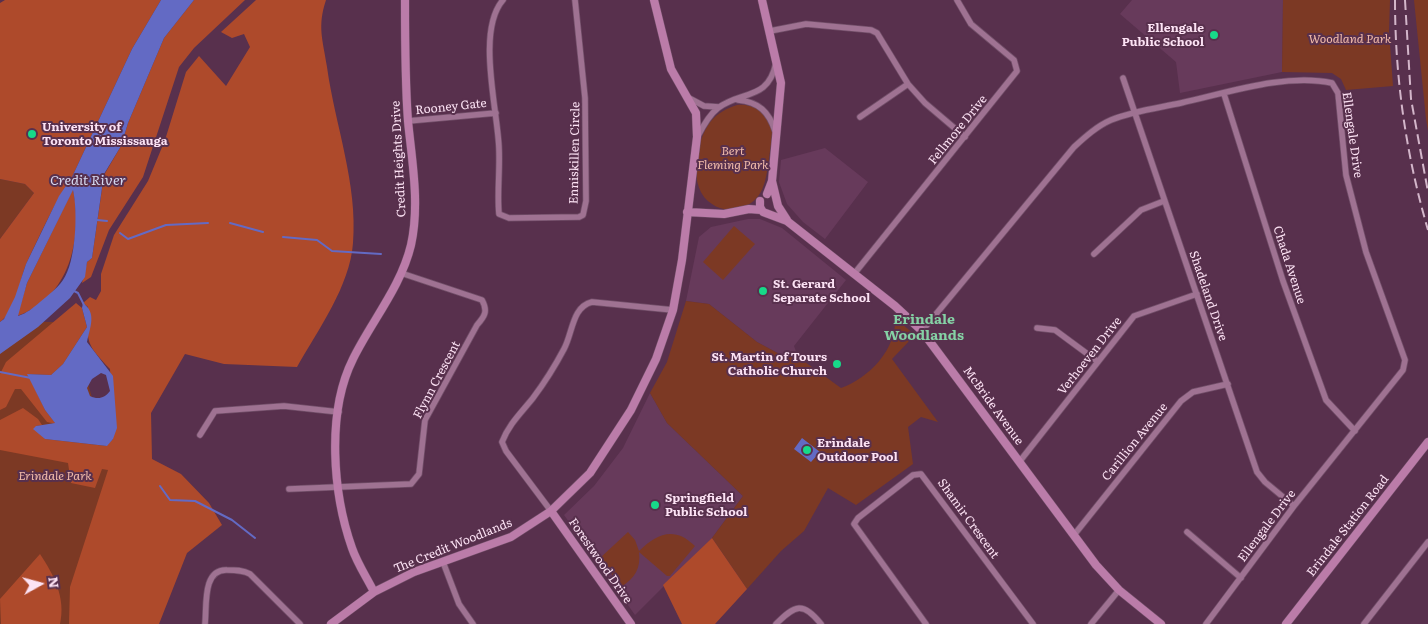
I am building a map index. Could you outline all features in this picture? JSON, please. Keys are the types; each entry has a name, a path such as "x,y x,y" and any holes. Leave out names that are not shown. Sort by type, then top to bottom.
{"street":[{"name":"Credit Heights Drive","path":"374,592 352,550 337,487 336,427 352,361 401,273 411,246 416,209 408,121 405,0"},
{"name":"Enniskillen Circle","path":"503,0 495,14 491,34 500,150 499,214 509,218 579,217 583,214 586,201 586,98 575,0"},
{"path":"654,0 671,69 696,113 697,137 687,212 724,214 749,209 761,210 770,214 778,206 772,181 781,92 770,30 762,0"},
{"name":"Fellmore Drive","path":"854,274 1017,71 1014,60 971,24 957,0"},
{"path":"770,30 806,24 871,30 878,33 908,84 925,103 965,137"},
{"path":"697,137 706,121 719,107 763,87 772,76 776,60"},
{"name":"Shadeland Drive","path":"1123,78 1257,472 1265,482 1294,506"},
{"name":"Ellengale Drive","path":"922,331 1074,147 1090,133 1111,120 1134,113 1273,83 1323,81 1332,83 1338,93 1346,175 1366,252 1405,360 1403,370 1294,506 1206,624"},
{"path":"860,116 908,84"},
{"name":"Chada Avenue","path":"1224,94 1283,281 1326,400 1355,431"},
{"path":"687,97 704,106 719,107"},
{"path":"736,100 756,104 764,108 771,120 776,136"},
{"name":"Rooney Gate","path":"408,121 496,113"},
{"path":"749,209 766,194 772,181"},
{"path":"766,194 776,197"},
{"path":"760,201 761,210"},
{"path":"1094,254 1141,210 1164,201"},
{"name":"McBride Avenue","path":"778,206 787,221"},
{"name":"The Credit Woodlands","path":"331,624 374,592 414,572 511,537 551,511 584,480 616,436 656,358 673,310 681,267 687,212"},
{"name":"McBride Avenue","path":"770,214 787,221 922,331 1074,535 1119,590 1161,624"},
{"name":"Flynn Crescent","path":"337,487 411,484 419,474 425,420 477,325 486,315 486,306 482,300 401,273"},
{"name":"Verhoeven Drive","path":"1020,462 1138,313 1197,294"},
{"path":"551,511 506,451 502,442 508,427 552,370 569,340 577,311 592,302 673,310"},
{"path":"1037,328 1055,330 1098,362"},
{"name":"Carillion Avenue","path":"1074,535 1181,401 1193,392 1228,384"},
{"path":"200,435 216,411 284,406 339,412"},
{"name":"Erindale Station Road","path":"1286,624 1428,442"},
{"name":"Shamir Crescent","path":"926,624 854,524 858,518 913,474 921,474 1033,624"},
{"path":"289,489 337,487"},
{"name":"Forestwood Drive","path":"551,511 631,624"},
{"path":"1186,532 1241,578"},
{"path":"1364,624 1428,542"},
{"path":"443,562 459,604 473,624"},
{"path":"205,624 210,578 214,572 223,570 240,570 250,574 300,624"},
{"path":"1092,624 1119,590"},
{"path":"776,624 789,611 797,607 813,613 821,624"}],"shaded area":[{"name":"University of Toronto Mississauga","path":"5,0 161,0 132,49 72,177 65,187 27,262 14,302 6,317 0,322 0,239 34,193 25,184 0,179 0,3"},
{"path":"194,0 245,0 194,48 179,67 143,177 109,230 91,277 82,283 87,262 92,258 104,175 121,146 128,123 164,38"},
{"path":"256,0 326,0 321,26 352,199 354,221 351,259 340,291 332,307 297,367 224,364 185,354 151,413 152,459 181,474 209,503 222,525 187,553 159,624 69,624 70,587 108,470 102,469 95,488 71,483 68,463 0,450 0,420 23,408 38,419 42,425 36,426 45,439 106,446 113,439 110,369 96,353 89,341 88,307 83,303 90,297 96,300 101,291 101,274 114,235 148,181 165,140 186,72 199,56 226,86 250,47 244,34 232,38 221,32"},
{"name":"Ellengale Public School","path":"1132,0 1283,0 1282,72 1180,93 1176,62 1120,14"},
{"path":"825,148 868,182 825,239 803,222 787,204 779,182 781,160"},
{"path":"73,189 76,227 74,246 69,264 61,281 50,295 35,307 17,316 27,283"},
{"name":"St. Gerard Separate School","path":"748,219 760,219 782,228 846,280 794,346 798,357 783,356 757,342 709,304 686,301 699,237 711,227"},
{"path":"76,303 82,308 87,327 63,364 51,375 28,374 45,410 56,424 47,422 21,389 15,389 6,407 0,410 0,374 6,362"},
{"name":"Springfield Public School","path":"650,393 667,423 743,496 712,538 635,615 564,515 594,486 623,448"},
{"path":"712,538 747,589 715,624 682,624 663,585"},
{"path":"40,554 58,587 61,605 60,624 1,624 0,599"}],"green space":[{"name":"Woodland Park","path":"1283,0 1390,0 1389,31 1393,86 1346,90 1341,79 1332,73 1282,72"},
{"path":"1414,0 1428,0 1428,131 1426,119"},
{"name":"Bert Fleming Park","path":"737,105 755,108 765,115 771,125 771,142 765,182 758,196 747,205 735,209 725,209 715,206 704,197 696,176 696,164 701,140 711,121 723,111"},
{"path":"0,179 25,184 34,193 0,239"},
{"path":"734,226 755,244 723,280 703,262"},
{"path":"686,301 709,304 757,342 783,356 798,357 841,388 862,377 879,361 891,341 895,318 915,335 892,359 938,422 921,417 908,427 913,464 856,505 828,488 804,531 781,551 747,589 712,538 743,496 667,423 650,393 667,362"},
{"name":"Erindale Park","path":"17,316 43,322 71,322 112,470 80,624 0,624 0,322"},
{"path":"628,532 635,540 639,551 659,536 666,534 680,536 695,546 670,576 667,576 639,552 639,563 636,572 621,587 600,558"}],"water":[{"name":"Credit River","path":"161,0 194,0 164,38 128,123 121,146 104,174 92,258 87,262 85,277 70,298 38,327 0,354 0,322 4,319 15,297 26,264 59,196 72,177 132,49","holes":["73,190 75,199 75,236 71,261 67,272 61,283 52,292 30,310 18,316 27,283"]},
{"path":"83,303 90,311 91,316 91,326 87,342 113,376 117,428 113,439 107,446 45,439 33,429 36,426 55,423 45,410 27,374 51,375 63,364 87,327 82,308","holes":["101,373 106,375 110,391 101,398 90,396 87,388 92,379"]},
{"name":"Erindale Outdoor Pool","path":"802,438 820,452 811,462 794,449"}],"waterway":[{"path":"97,220 107,221"},
{"path":"120,233 128,239 166,225 208,223"},
{"path":"230,223 263,232"},
{"path":"283,237 317,240 332,251 381,254"},
{"path":"72,290 78,293 84,305"},
{"path":"0,372 31,378"},
{"path":"160,486 170,500 195,501 232,520 255,538"}],"railway":[{"path":"1395,0 1397,58 1403,116 1420,202 1428,230"},
{"path":"1405,0 1411,99 1428,192"}],"place":[{"name":"Ellengale Public School","path":"1214,35"},
{"name":"University of Toronto Mississauga","path":"32,134"},
{"name":"St. Gerard Separate School","path":"763,291"},
{"name":"St. Martin of Tours Catholic Church","path":"837,364"},
{"name":"Erindale Outdoor Pool","path":"807,450"},
{"name":"Springfield Public School","path":"655,505"}],"district":[{"name":"Erindale Woodlands","path":"924,328"}]}
